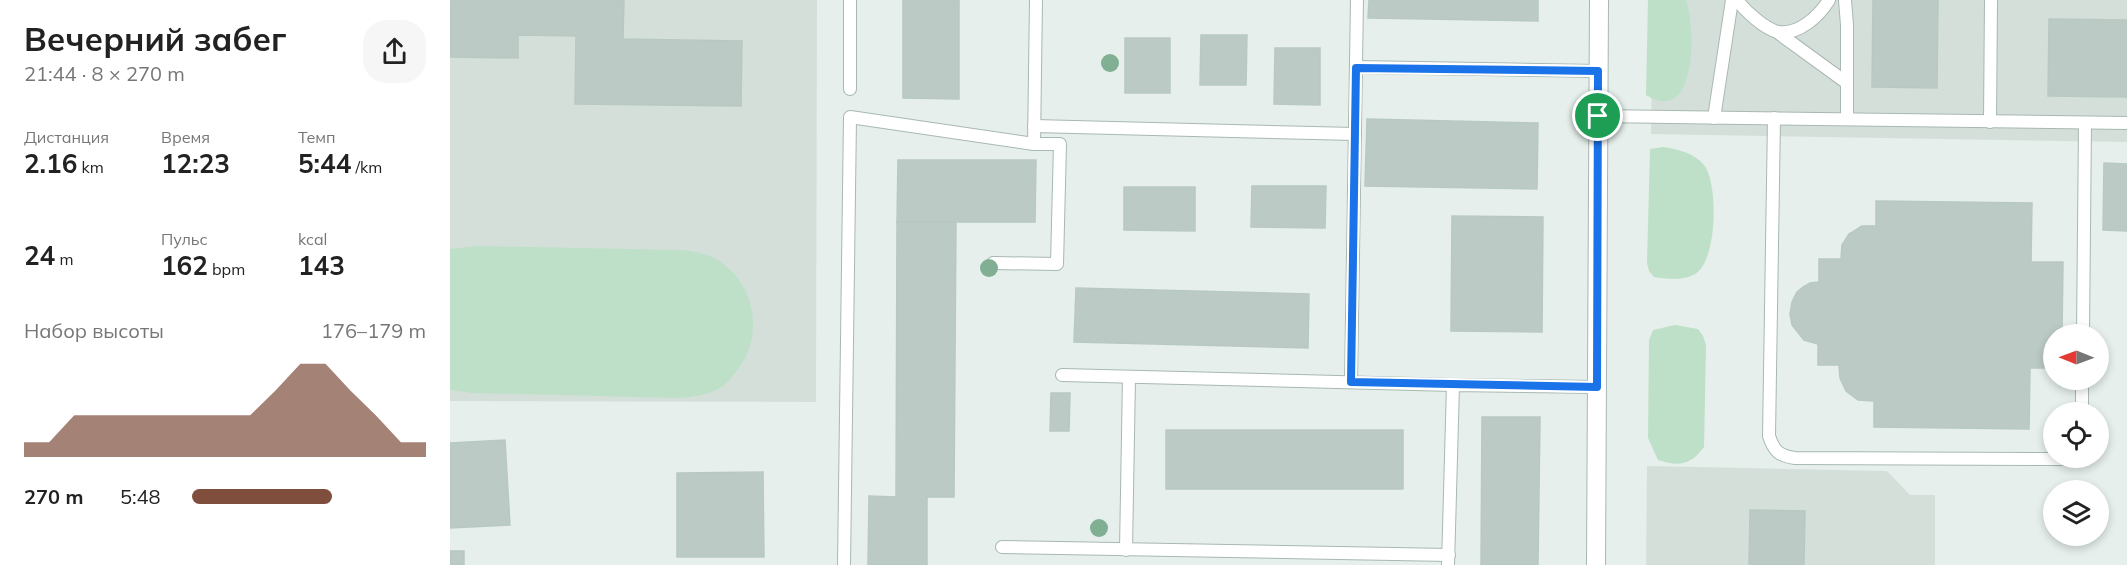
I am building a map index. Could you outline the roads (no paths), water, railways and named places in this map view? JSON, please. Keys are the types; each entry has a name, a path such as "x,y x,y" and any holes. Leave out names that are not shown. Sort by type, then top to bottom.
{"street":[{"path":"1596,565 1599,0"}],"lane":[{"path":"850,0 850,89"},
{"path":"1034,144 1036,0"},
{"path":"1351,382 1357,0"},
{"path":"1714,118 1732,0"},
{"path":"1737,0 1750,15 1847,83"},
{"path":"1777,32 1788,32 1809,22 1828,0"},
{"path":"1845,0 1846,119"},
{"path":"1990,122 1991,0"},
{"path":"1356,68 1598,71"},
{"path":"1598,116 2127,123"},
{"path":"844,565 850,117 1034,144 1060,144 1057,264 993,263"},
{"path":"1774,118 1770,424 1773,448 1783,457 1795,458 2043,459"},
{"path":"2083,324 2085,123"},
{"path":"1034,126 1355,134"},
{"path":"1062,375 1597,387"},
{"path":"1126,550 1129,377"},
{"path":"1002,547 1449,560 1453,385"}]}
